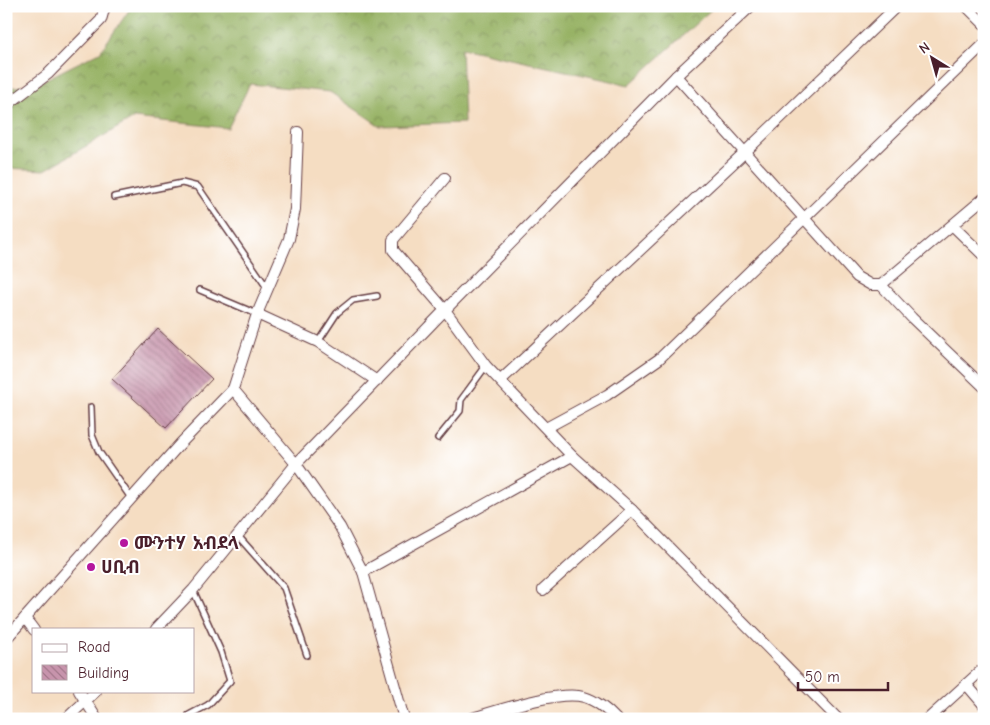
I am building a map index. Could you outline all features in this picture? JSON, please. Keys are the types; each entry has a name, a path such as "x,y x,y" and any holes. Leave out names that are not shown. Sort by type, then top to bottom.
{"street":[{"path":"6,106 48,74 101,20 105,6"},
{"path":"157,628 193,590 296,464 676,76 751,6"},
{"path":"501,380 744,153 897,6"},
{"path":"966,6 984,24"},
{"path":"546,428 613,391 659,359 984,44"},
{"path":"676,76 857,277 871,285 882,285 984,198"},
{"path":"6,639 131,498 233,389 257,314 289,239 295,209 298,132"},
{"path":"445,178 393,240 393,250 445,310 486,366 572,456 632,510 838,719"},
{"path":"953,226 984,256"},
{"path":"882,285 912,318 984,387"},
{"path":"257,314 318,342 377,381"},
{"path":"233,389 296,464 340,527 363,572 404,719"},
{"path":"363,572 572,456"},
{"path":"543,590 632,510"},
{"path":"25,618 32,628"},
{"path":"928,719 984,668"},
{"path":"966,684 984,705"},
{"path":"80,692 97,719"},
{"path":"66,719 95,692"},
{"path":"469,719 502,714 564,695 584,697 600,705 616,719"}],"lane":[{"path":"114,197 182,183 198,187 268,289"},
{"path":"200,290 257,314"},
{"path":"318,342 337,313 353,300 377,296"},
{"path":"438,438 460,411 461,400 486,366"},
{"path":"91,407 92,434 99,452 131,498"},
{"path":"238,536 284,588 307,655"},
{"path":"189,714 208,705 230,681 221,652 193,590"}],"green space":[{"path":"132,6 715,6 629,85 461,48 464,123 380,126 330,92 250,84 228,128 134,118 45,170 6,168 6,88 34,85 100,52"}],"building":[{"path":"158,329 212,379 166,428 112,379"}],"place":[{"name":"ሙንተሃ አብደላ","path":"124,543"},
{"name":"ሀቢብ","path":"91,567"}]}
